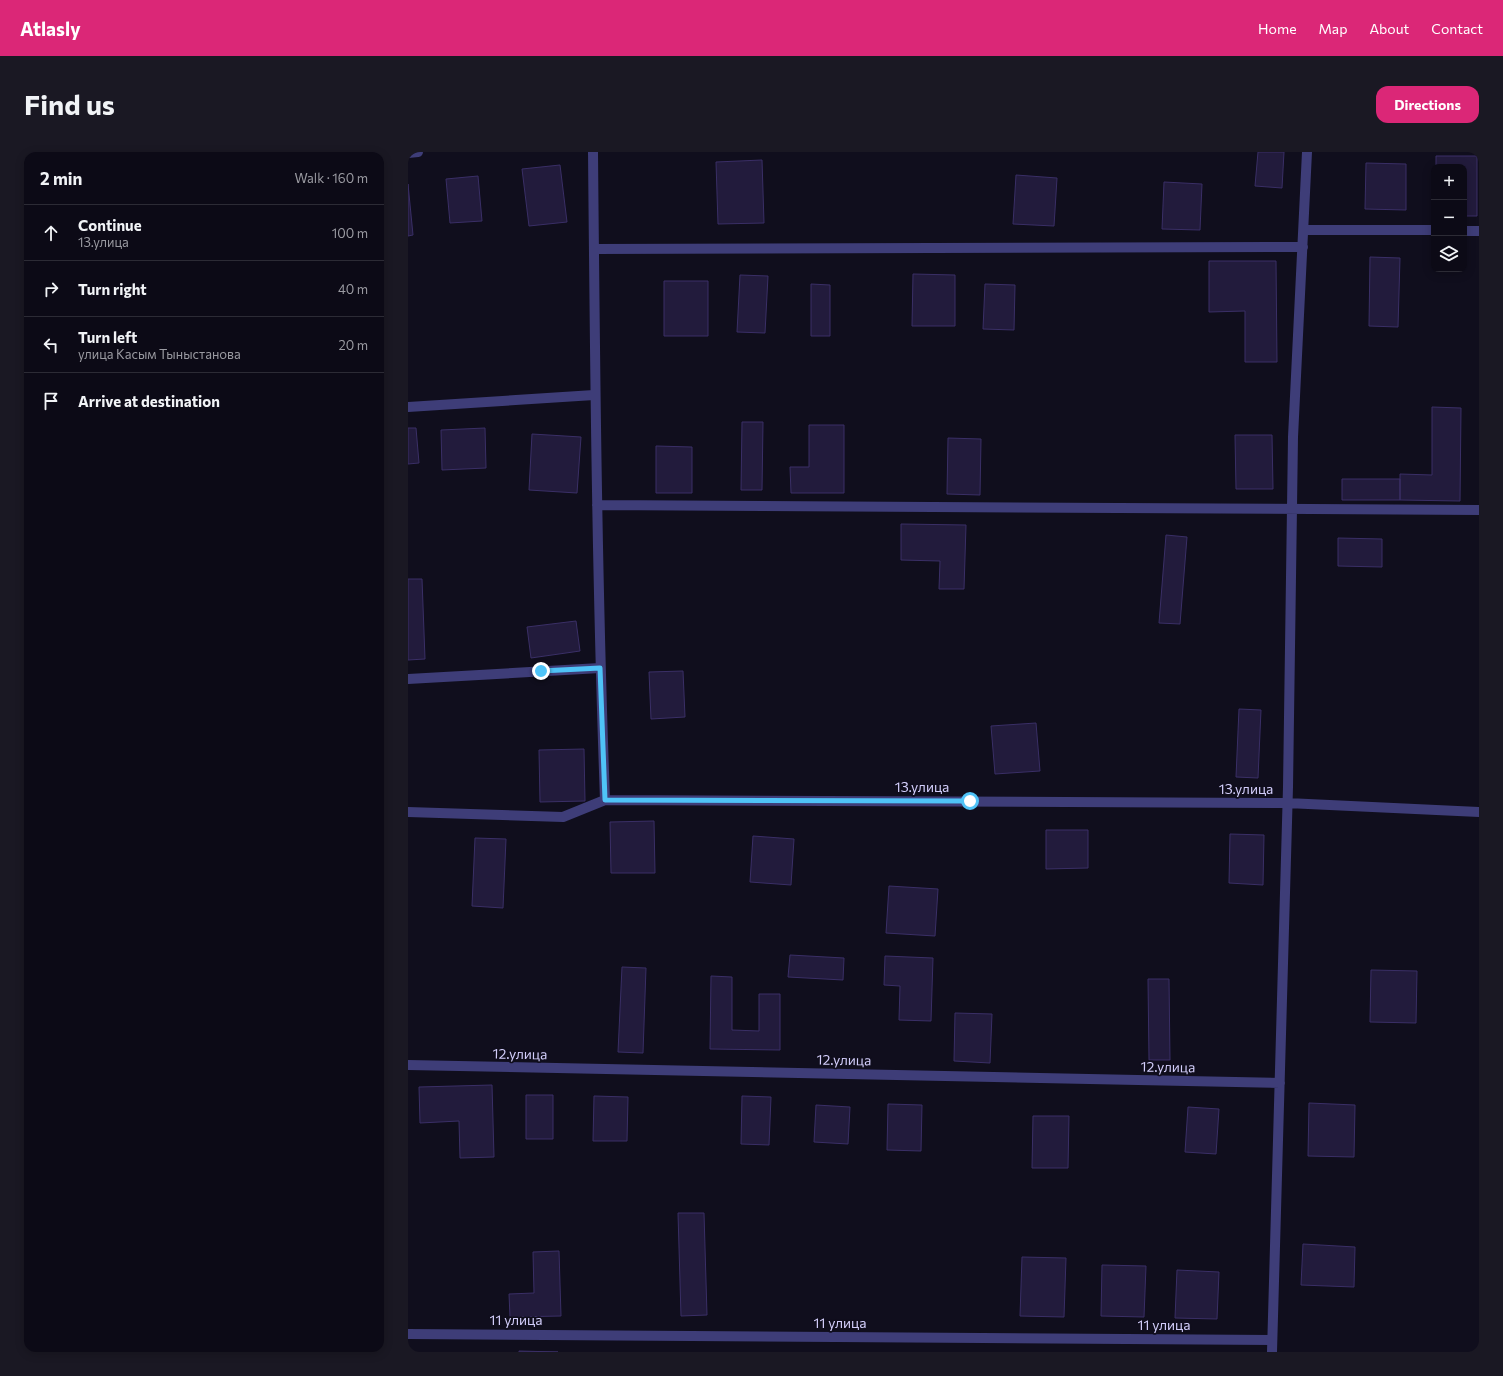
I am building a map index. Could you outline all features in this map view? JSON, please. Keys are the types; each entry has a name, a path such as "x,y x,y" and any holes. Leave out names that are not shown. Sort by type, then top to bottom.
{"street":[{"path":"408,153 418,152"},
{"path":"408,812 563,817 605,800 600,668 594,395 593,152"},
{"path":"1272,1352 1288,803 1293,437 1307,152"},
{"path":"1304,230 1431,230"},
{"path":"1467,231 1479,231"},
{"path":"594,249 1303,247"},
{"path":"408,407 594,395"},
{"path":"597,505 1479,510"},
{"path":"408,679 600,668"},
{"name":"13.улица","path":"605,800 1288,803 1479,812"},
{"name":"12.улица","path":"408,1065 1280,1083"},
{"name":"11 улица","path":"408,1334 1272,1340"}],"building":[{"path":"1258,152 1284,152 1282,188 1255,186"},
{"path":"1436,156 1477,156 1477,216 1467,216 1467,164 1436,164"},
{"path":"762,160 764,223 718,224 716,162"},
{"path":"1366,163 1406,164 1406,210 1365,209"},
{"path":"560,165 567,222 529,226 522,169"},
{"path":"1016,175 1057,178 1054,226 1013,224"},
{"path":"478,176 482,221 450,223 446,179"},
{"path":"1164,182 1202,184 1200,230 1162,229"},
{"path":"408,184 413,235 408,236"},
{"path":"1370,257 1400,258 1398,327 1369,326"},
{"path":"1209,261 1276,261 1277,362 1245,362 1245,311 1209,312"},
{"path":"913,274 955,275 955,326 912,326"},
{"path":"740,275 768,276 765,333 737,332"},
{"path":"664,281 708,281 708,336 664,336"},
{"path":"811,284 830,285 830,336 811,336"},
{"path":"985,284 1015,285 1014,330 983,329"},
{"path":"1432,407 1461,408 1460,501 1400,500 1400,474 1432,475"},
{"path":"742,422 763,422 762,490 741,490"},
{"path":"809,425 844,425 844,493 791,493 790,467 809,467"},
{"path":"408,428 416,428 419,463 408,464"},
{"path":"485,428 486,468 442,470 441,430"},
{"path":"532,434 581,437 577,493 529,490"},
{"path":"1235,435 1272,435 1273,489 1236,489"},
{"path":"948,438 981,439 980,495 947,494"},
{"path":"656,446 692,447 692,493 656,493"},
{"path":"1342,479 1400,479 1400,500 1342,500"},
{"path":"901,524 966,525 964,589 939,589 940,561 901,560"},
{"path":"1166,535 1187,537 1180,624 1159,623"},
{"path":"1338,538 1382,539 1382,567 1338,566"},
{"path":"408,579 422,579 425,659 408,660"},
{"path":"576,621 580,651 531,658 527,627"},
{"path":"683,671 685,717 651,719 649,672"},
{"path":"1239,709 1261,710 1258,778 1236,777"},
{"path":"1036,723 1040,771 995,774 991,726"},
{"path":"584,749 585,801 540,802 539,750"},
{"path":"654,821 655,873 611,873 610,822"},
{"path":"1046,830 1088,830 1088,868 1046,869"},
{"path":"1230,834 1264,835 1263,885 1229,883"},
{"path":"753,836 794,839 791,885 750,882"},
{"path":"475,838 506,839 503,908 472,906"},
{"path":"889,886 938,889 935,936 886,933"},
{"path":"790,955 844,958 843,980 788,977"},
{"path":"885,956 933,958 931,1021 899,1020 900,986 884,985"},
{"path":"622,967 646,968 643,1053 618,1052"},
{"path":"1371,970 1417,971 1416,1023 1370,1022"},
{"path":"711,976 732,977 732,1030 759,1031 759,994 780,994 780,1050 710,1049"},
{"path":"1148,979 1169,979 1170,1060 1149,1060"},
{"path":"955,1013 992,1014 990,1063 954,1061"},
{"path":"492,1085 494,1157 460,1158 459,1121 420,1123 419,1087"},
{"path":"526,1095 553,1095 553,1139 526,1139"},
{"path":"594,1096 628,1097 627,1141 593,1141"},
{"path":"742,1096 771,1097 769,1145 741,1144"},
{"path":"1309,1103 1355,1105 1354,1157 1308,1156"},
{"path":"888,1104 922,1105 921,1151 887,1150"},
{"path":"816,1105 850,1107 848,1144 814,1142"},
{"path":"1188,1107 1219,1109 1216,1154 1185,1152"},
{"path":"1033,1116 1069,1116 1068,1168 1032,1168"},
{"path":"678,1213 704,1213 707,1315 681,1316"},
{"path":"1303,1244 1355,1247 1354,1287 1301,1285"},
{"path":"559,1251 561,1316 510,1317 509,1294 534,1293 533,1252"},
{"path":"1022,1257 1066,1258 1064,1317 1020,1316"},
{"path":"1102,1265 1146,1266 1144,1317 1101,1316"},
{"path":"1177,1270 1219,1272 1217,1319 1175,1318"},
{"path":"519,1351 558,1352 519,1352"}],"route":[{"path":"541,671 600,668 605,800 970,801"}]}
